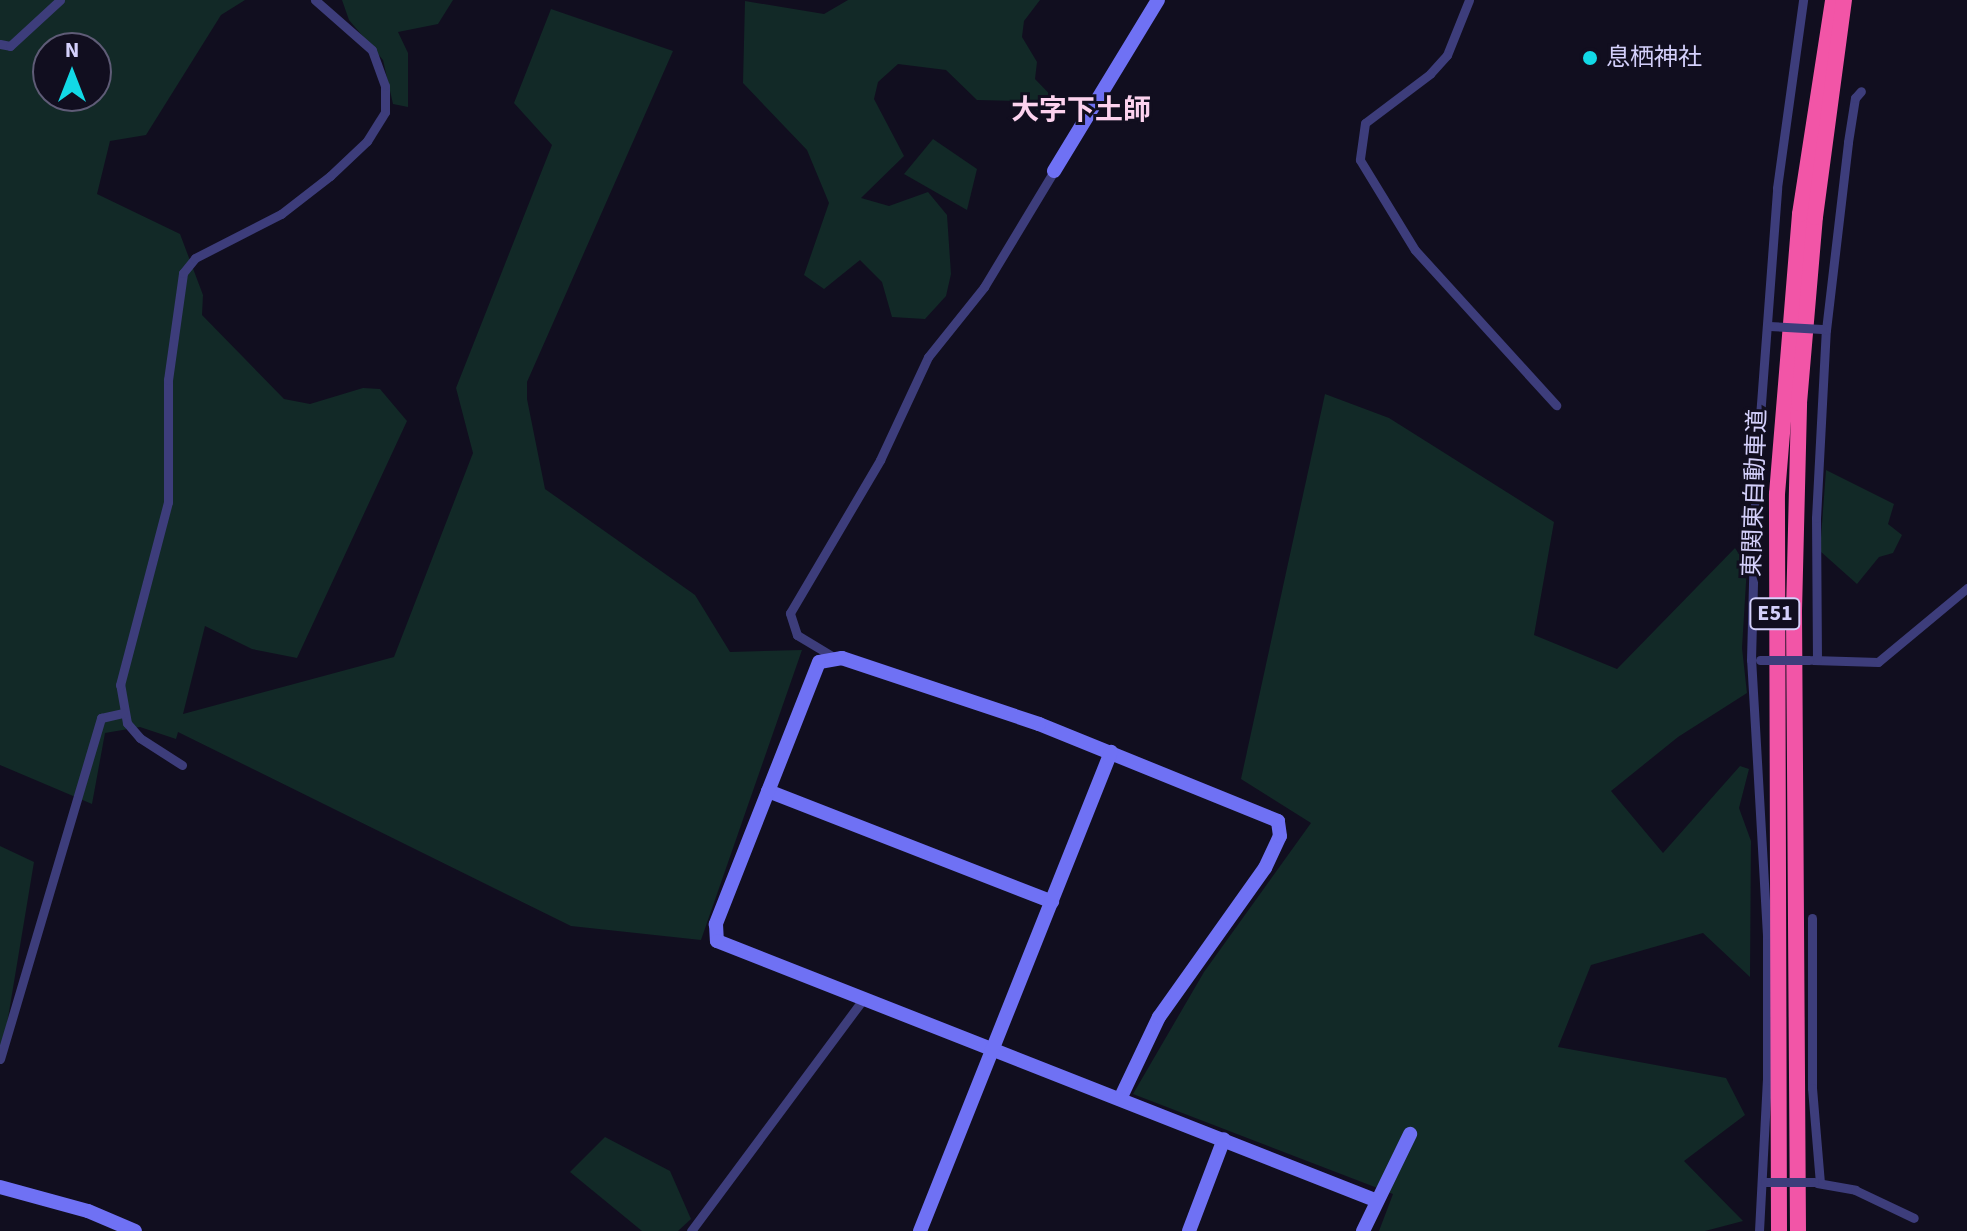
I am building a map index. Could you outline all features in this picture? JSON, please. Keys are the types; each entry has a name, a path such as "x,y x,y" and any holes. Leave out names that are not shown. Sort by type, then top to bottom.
{"highway":[{"name":"東関東自動車道","path":"1779,1231 1777,494 1796,246 1833,0"},
{"name":"東関東自動車道","path":"1798,1231 1794,611 1798,433 1815,217 1844,0"}],"street":[{"path":"0,44 10,46 22,38 60,0"},
{"path":"182,765 140,738 122,713 120,685 168,502 168,380 183,273 195,258 281,214 330,176 367,141 385,112 385,86 372,50 315,0"},
{"path":"1120,1099 1159,1017 1265,868 1281,829 1271,816 1111,752 832,656 797,635 790,613 880,460 928,357 984,287 1158,0"},
{"path":"1469,0 1452,45 1438,65 1365,123 1360,160 1415,250 1556,405"},
{"path":"1759,1231 1767,1080 1767,935 1756,660 1767,325 1777,188 1803,0"},
{"path":"1813,660 1824,330 1848,142 1855,98 1861,91"},
{"path":"1767,325 1824,330"},
{"path":"1756,660 1878,662 1967,588"},
{"path":"832,656 816,667 716,924 717,941 1375,1200"},
{"path":"0,1059 101,718 122,713"},
{"path":"920,1231 995,1051 1111,752"},
{"path":"768,791 1052,902"},
{"path":"1812,918 1812,1088 1817,1183"},
{"path":"691,1231 863,999"},
{"path":"1363,1231 1375,1200 1410,1134"},
{"path":"1189,1231 1224,1139"},
{"path":"1762,1182 1817,1183 1855,1190 1914,1218"},
{"path":"0,1187 77,1207 135,1231"}],"green space":[{"path":"0,0 245,0 221,15 146,135 110,141 97,194 180,234 203,295 202,315 284,399 310,404 363,388 380,389 407,421 297,658 252,649 205,626 183,714 394,657 473,453 456,388 552,145 514,103 551,9 673,51 527,382 527,399 545,489 695,595 730,652 802,650 701,940 571,926 178,732 176,739 140,727 105,733 92,804 0,765"},
{"path":"342,0 453,0 438,24 398,32 408,53 408,107 393,104 383,60 349,20"},
{"path":"848,0 1040,0 1024,21 1022,37 1037,62 1035,79 1065,110 1055,121 1022,101 977,100 946,70 898,64 878,82 874,99 904,156 861,198 889,206 928,192 947,215 951,274 946,296 925,319 892,317 882,282 860,260 824,289 804,275 829,203 807,150 743,83 745,1 824,14"},
{"path":"933,139 977,169 967,210 904,174"},
{"path":"1325,394 1389,418 1554,522 1534,635 1617,669 1735,548 1747,566 1742,648 1747,693 1678,737 1611,791 1663,853 1740,766 1749,769 1739,808 1751,841 1750,977 1703,933 1591,965 1558,1047 1726,1078 1745,1115 1684,1161 1743,1221 1705,1231 1379,1231 1393,1194 1133,1094 1204,972 1311,823 1241,779"},
{"path":"1826,470 1894,504 1888,524 1902,535 1893,553 1879,557 1857,584 1820,551"},
{"path":"0,846 34,862 3,1048 0,1047"},
{"path":"605,1137 670,1171 691,1219 678,1231 642,1231 570,1172"}],"place":[{"name":"息栖神社","path":"1590,58"}],"district":[{"name":"大字下土師","path":"1081,110"}]}
